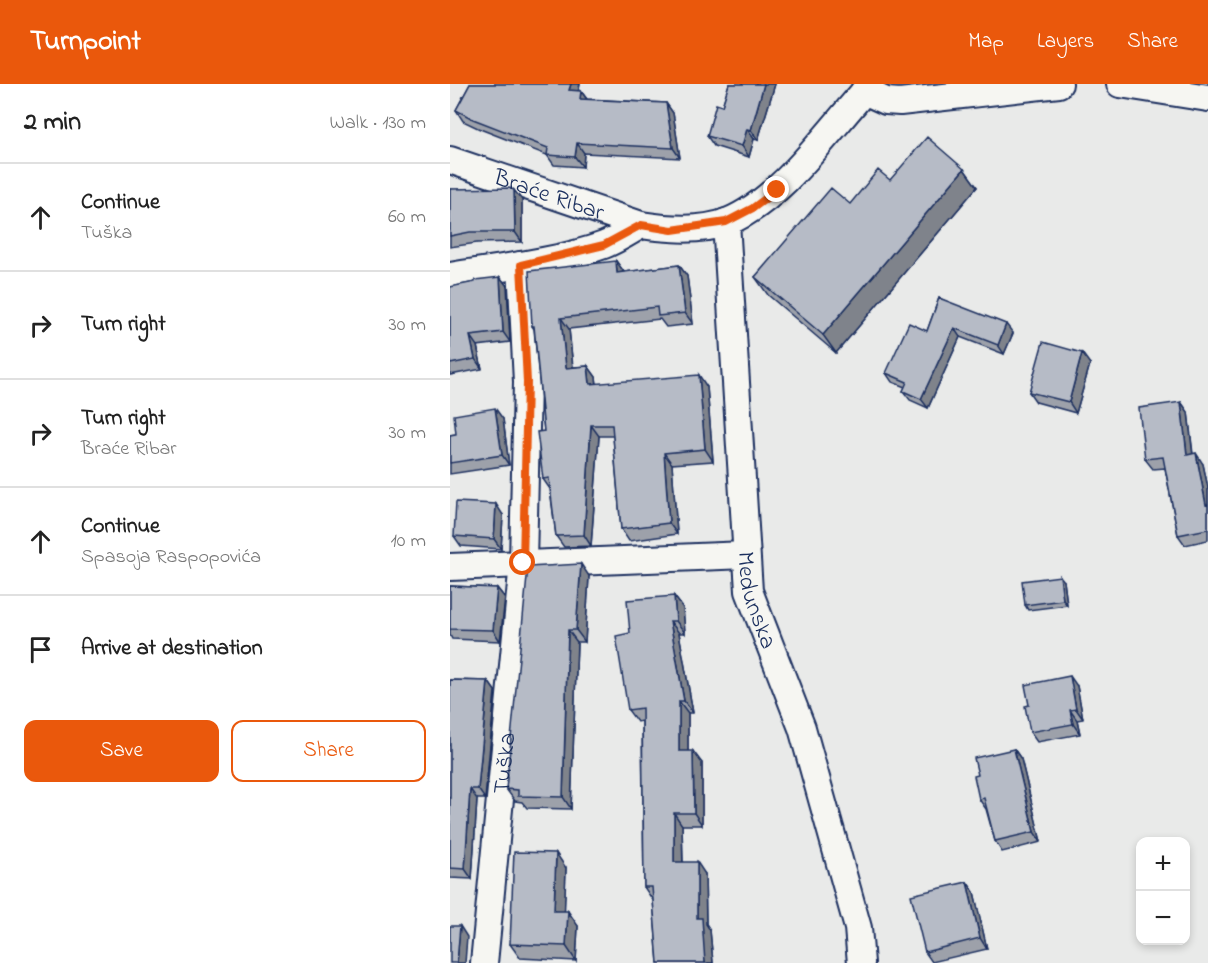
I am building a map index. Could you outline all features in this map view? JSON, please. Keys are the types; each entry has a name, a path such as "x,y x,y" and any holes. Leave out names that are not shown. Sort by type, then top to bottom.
{"street":[{"path":"868,88 886,101 900,102 961,93 1059,84"},
{"path":"1120,84 1208,98"},
{"name":"Braće Ribar","path":"450,160 641,225 672,230 726,222 753,208 777,190 868,88"},
{"name":"Medunska","path":"726,222 749,591 802,728 858,928 861,963"},
{"path":"450,276 521,265 604,245 641,225"},
{"name":"Tuška","path":"484,963 523,563 527,382 521,265"},
{"path":"450,567 746,555"}],"building":[{"path":"470,84 571,84 569,90 581,91 580,99 666,103 673,148 577,143 575,157 547,155 548,148 473,119 456,110"},
{"path":"729,84 764,84 751,130 747,129 742,146 707,136 716,104 722,106"},
{"path":"927,137 964,169 823,335 755,277 831,188 850,204 878,170 890,180"},
{"path":"509,188 514,190 515,232 470,232 450,236 450,189"},
{"path":"616,261 617,273 679,265 685,313 658,316 657,307 561,318 566,368 588,366 590,384 699,375 705,449 664,453 669,523 621,529 612,425 591,425 584,535 556,536 549,478 543,479 537,432 544,431 534,326 532,326 529,271"},
{"path":"500,277 503,332 470,336 475,359 450,364 450,287 475,282 475,280"},
{"path":"939,298 1006,324 998,345 954,328 921,399 903,391 907,382 886,373 909,323 927,331"},
{"path":"1043,342 1082,353 1069,402 1029,392"},
{"path":"1181,402 1187,455 1196,453 1206,505 1208,504 1208,529 1178,535 1163,457 1145,459 1139,408"},
{"path":"495,408 502,455 450,463 450,435 456,434 454,415"},
{"path":"456,502 496,504 494,539 454,536"},
{"path":"581,564 576,630 568,630 563,797 518,796 518,790 506,789 528,567"},
{"path":"1060,576 1063,600 1025,605 1022,581"},
{"path":"450,586 497,588 493,630 450,629"},
{"path":"674,596 676,621 670,621 684,701 679,701 679,751 693,751 694,813 674,813 674,862 697,862 697,918 702,918 705,963 658,963 652,887 644,887 642,708 628,710 616,636 630,633 627,600"},
{"path":"1070,676 1076,709 1070,710 1073,724 1030,732 1025,706 1029,705 1025,685"},
{"path":"450,680 488,681 478,789 470,789 465,869 450,868"},
{"path":"1014,749 1034,832 995,841 984,798 979,799 974,776 978,775 974,758"},
{"path":"514,852 556,853 554,911 568,911 566,946 510,944"},
{"path":"967,882 980,938 925,952 911,895"},
{"path":"450,926 460,926 457,963 450,963"}],"route":[{"path":"523,563 527,382 521,265 604,245 641,225 672,230 726,222 753,208 777,190"}]}
